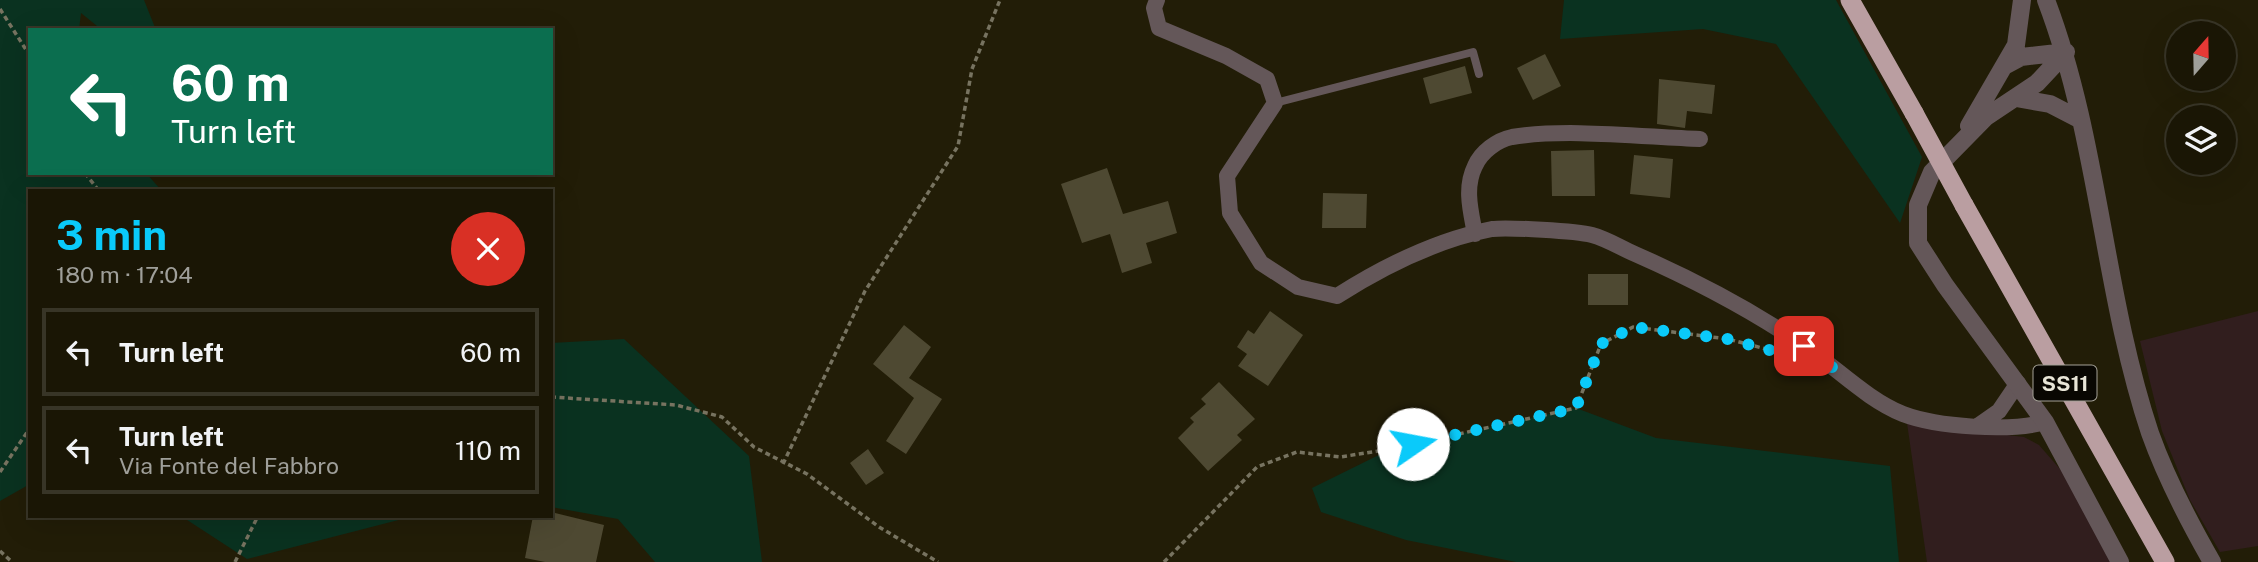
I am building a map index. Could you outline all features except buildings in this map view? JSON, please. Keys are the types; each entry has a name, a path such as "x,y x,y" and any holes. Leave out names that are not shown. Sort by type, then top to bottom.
{"highway":[{"name":"SS11","path":"1850,0 2165,562"}],"street":[{"path":"1157,0 1154,8 1159,28 1226,56 1267,79 1275,103 1227,176 1230,213 1261,263 1298,287 1337,296 1377,270 1435,246 1494,229 1591,234 1661,266 1730,303 1804,346 1868,393 1903,414 1979,425 2032,425 2045,422"},
{"path":"1960,141 2016,45 2022,0"},
{"path":"2046,0 2066,52 2129,351 2150,432 2178,499 2212,562"},
{"path":"2006,65 2021,57 2066,52"},
{"path":"2066,52 2037,83 1986,117 1932,172 1918,205 1918,243 1945,285 2045,422 2120,562"},
{"path":"2016,98 2050,104 2078,119"},
{"path":"1475,234 1469,198 1471,177 1475,164 1494,144 1511,137 1584,135 1700,139"},
{"path":"1979,425 1999,411 2018,383"}],"lane":[{"path":"1275,103 1473,52 1479,74"}],"path":[{"path":"783,464 865,291 958,146 972,69 1000,0"},
{"path":"0,9 28,53"},
{"path":"87,175 97,189"},
{"path":"1164,562 1257,467 1297,452 1340,457 1391,449 1576,408 1601,344 1633,327 1728,339 1796,357"},
{"path":"553,397 676,405 722,417 754,447 807,474 879,527 938,562"},
{"path":"0,472 28,431"},
{"path":"235,562 257,518"},
{"path":"0,551 12,562"}],"shaded area":[{"path":"2258,311 2258,546 2220,552 2190,500 2162,431 2140,341"},
{"path":"1907,423 2024,437 2039,445 2087,500 2112,562 1927,562"}],"green space":[{"path":"0,0 144,0 155,28 100,28 81,13 79,28 28,28 28,175 148,175 160,189 28,189 28,485 0,501"},
{"path":"1564,0 1836,0 1922,157 1900,223 1776,44 1703,29 1560,39"},
{"path":"624,339 749,456 762,562 655,562 618,519 553,507 553,343"},
{"path":"1576,408 1656,438 1890,466 1899,562 1516,562 1406,540 1321,512 1312,488 1391,449"},
{"path":"184,518 406,518 247,559"}],"route":[{"path":"1413,444 1576,408 1601,344 1633,327 1728,339 1836,368 1804,346"}]}
